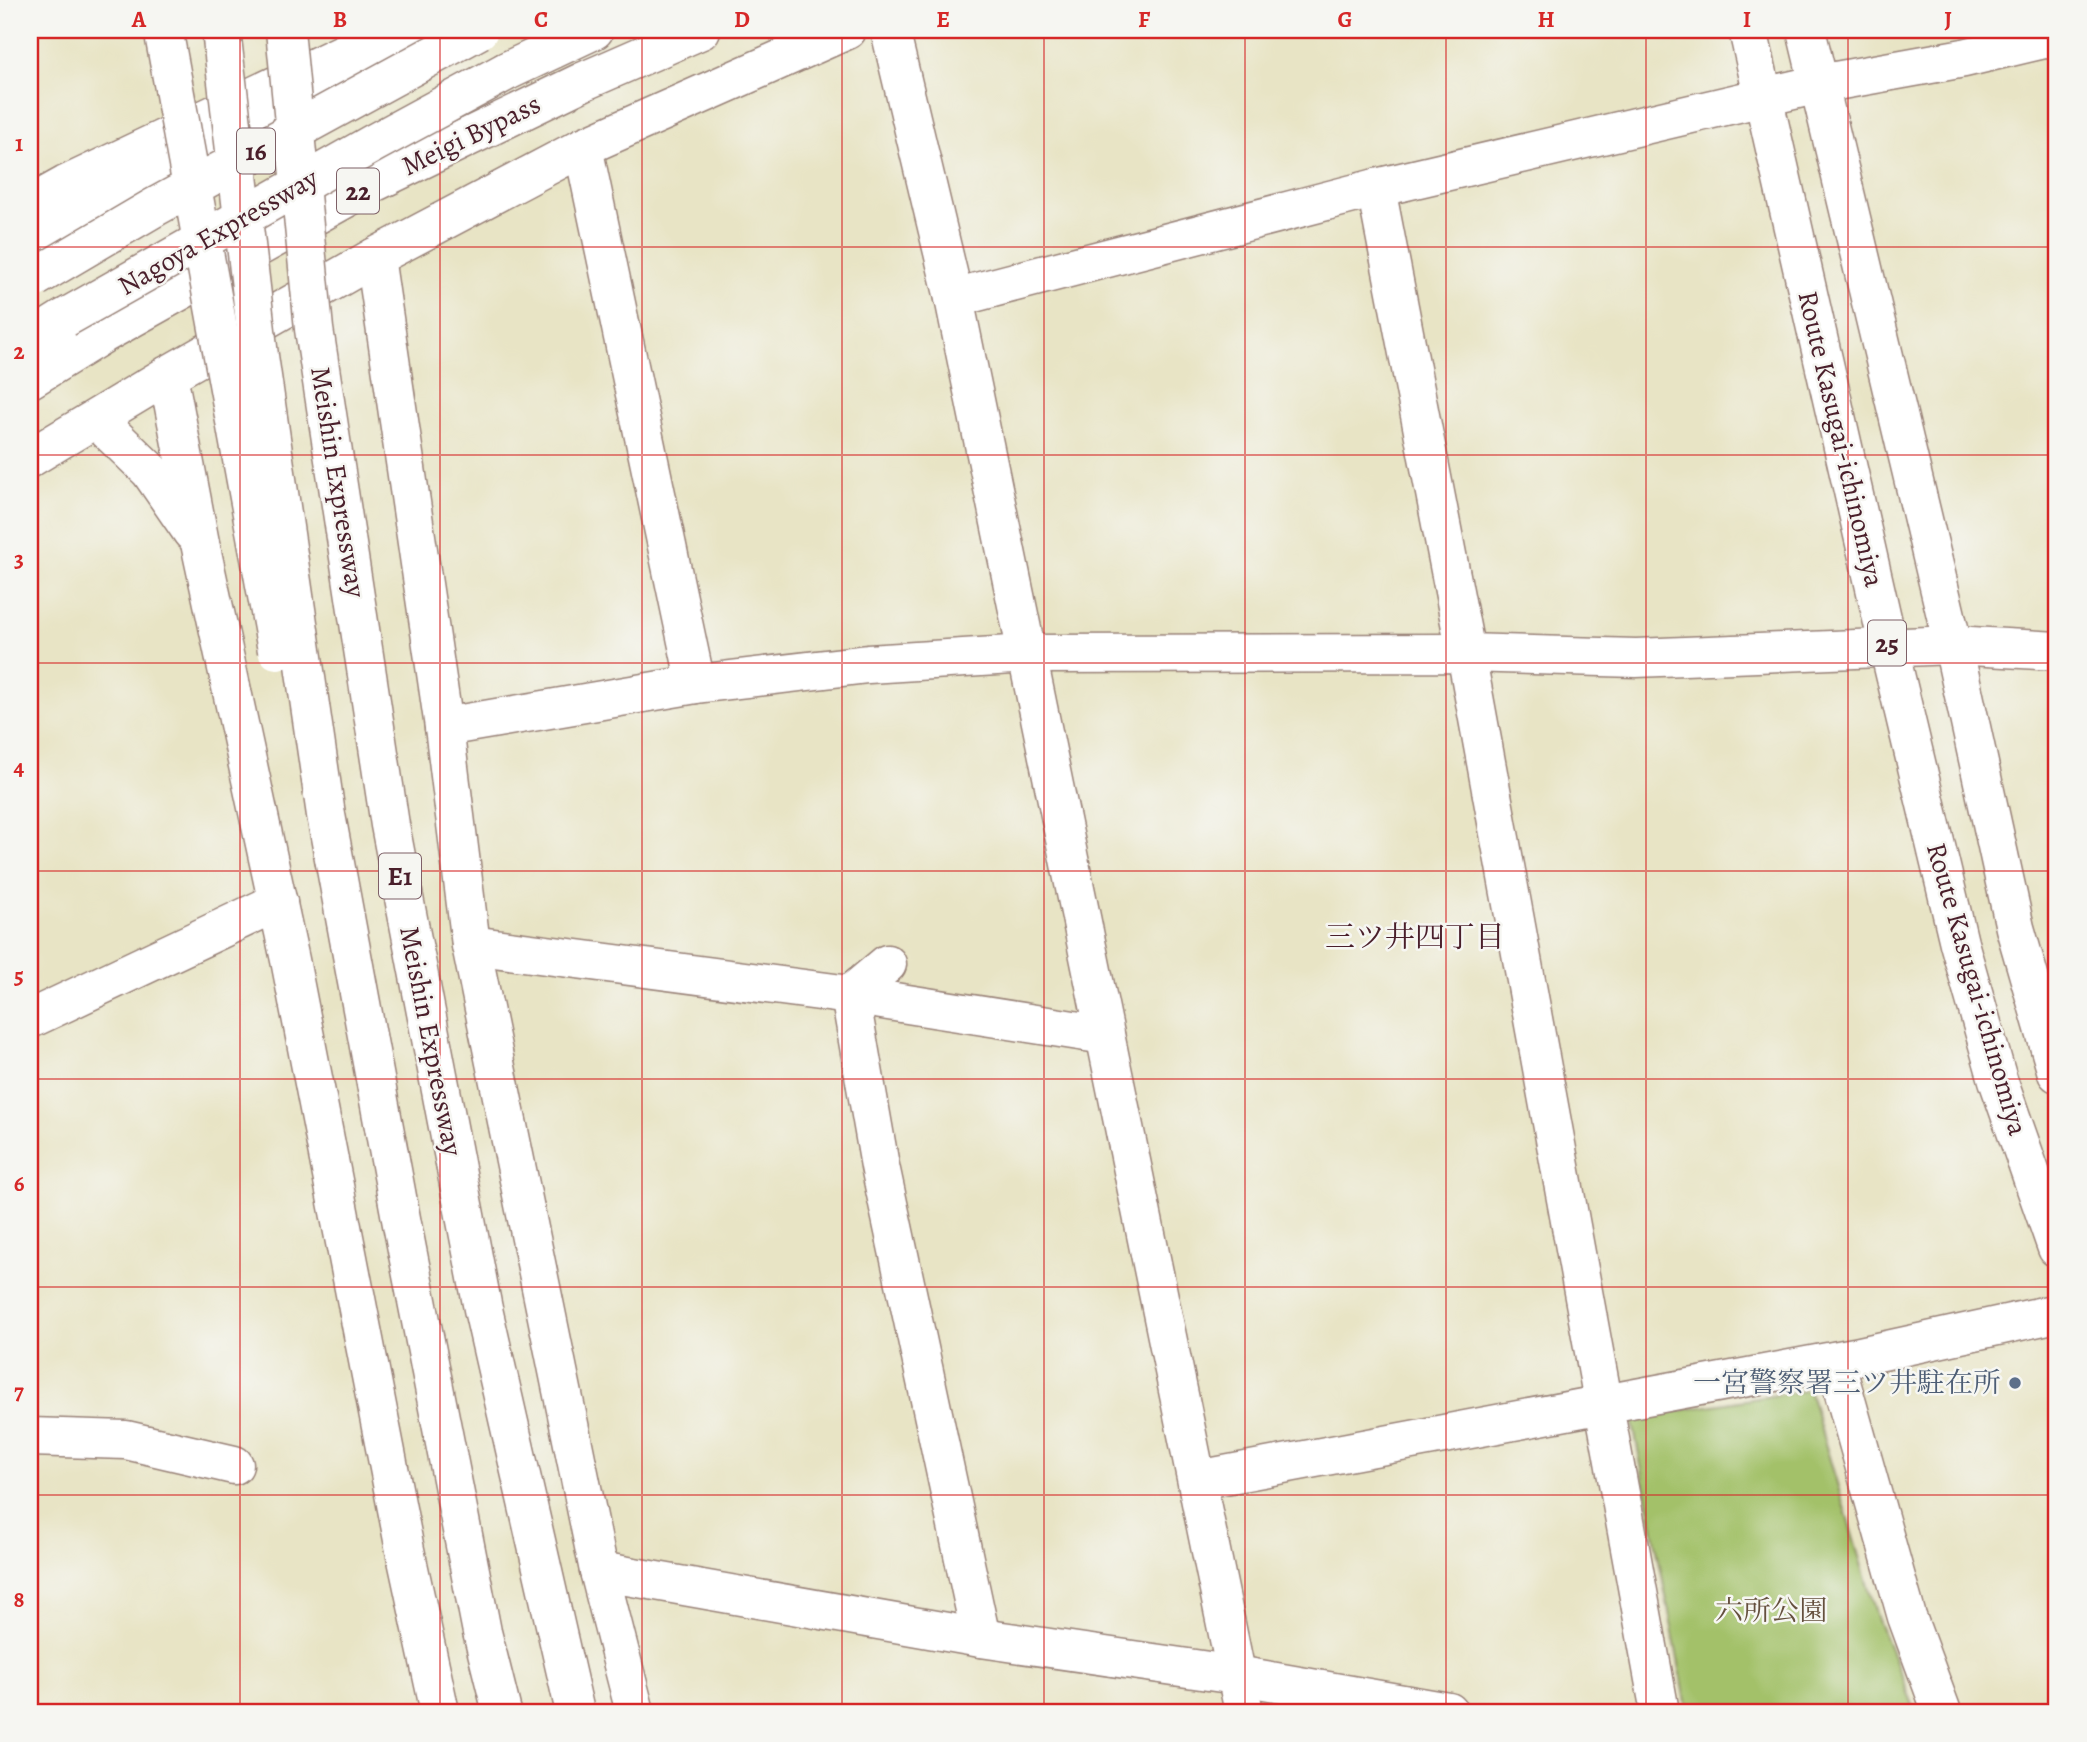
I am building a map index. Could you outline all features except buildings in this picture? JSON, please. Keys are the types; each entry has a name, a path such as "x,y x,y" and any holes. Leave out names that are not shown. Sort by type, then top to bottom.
{"main road":[{"name":"Meishin Expressway","path":"221,30 259,356 326,815 474,1591 502,1712"},
{"name":"Meishin Expressway","path":"285,30 314,329 390,825 483,1309 575,1712"},
{"path":"30,205 66,185 392,30"},
{"path":"30,248 55,232 336,82 440,30"},
{"name":"Nagoya Expressway","path":"30,281 155,207 480,30"},
{"name":"Nagoya Expressway","path":"30,340 374,143 507,71 594,30"},
{"name":"Meigi Bypass","path":"30,379 103,334 373,183 582,82 701,30"},
{"path":"30,458 168,375 375,257 583,147 847,30"},
{"path":"890,30 954,298 1244,1712"},
{"name":"Route Kasugai-ichinomiya","path":"1748,30 1959,943 1998,1080 2057,1248"},
{"name":"Route Kasugai-ichinomiya","path":"1806,30 1953,645 2015,928 2057,1073"},
{"path":"163,32 297,756 326,815"},
{"path":"954,298 1376,188 1819,84 1964,58 2057,36"},
{"path":"583,147 696,684"},
{"path":"1376,188 1466,653 1660,1712"},
{"path":"375,257 444,727 471,945 599,1571 635,1712"},
{"path":"168,375 200,543 278,902 405,1550 440,1712"},
{"path":"97,419 150,471 200,543"},
{"path":"444,727 696,684 868,664 1028,654 1466,653 1636,658 1953,645 2057,651"},
{"path":"30,1019 278,902"},
{"path":"471,945 850,995 1105,1035"},
{"path":"850,995 887,964"},
{"path":"850,995 880,1166 981,1638"},
{"path":"1198,1480 1835,1361 2057,1313"},
{"path":"1835,1361 1908,1617 1942,1712"},
{"path":"30,1437 126,1440 234,1465"},
{"path":"599,1571 981,1638 1236,1675 1449,1712"}],"green space":[{"name":"六所公園","path":"1809,1390 1878,1620 1916,1712 1688,1712 1632,1418"}],"place":[{"name":"一宮警察署三ツ井駐在所","path":"2015,1383"}],"district":[{"name":"三ツ井四丁目","path":"1415,937"}]}
